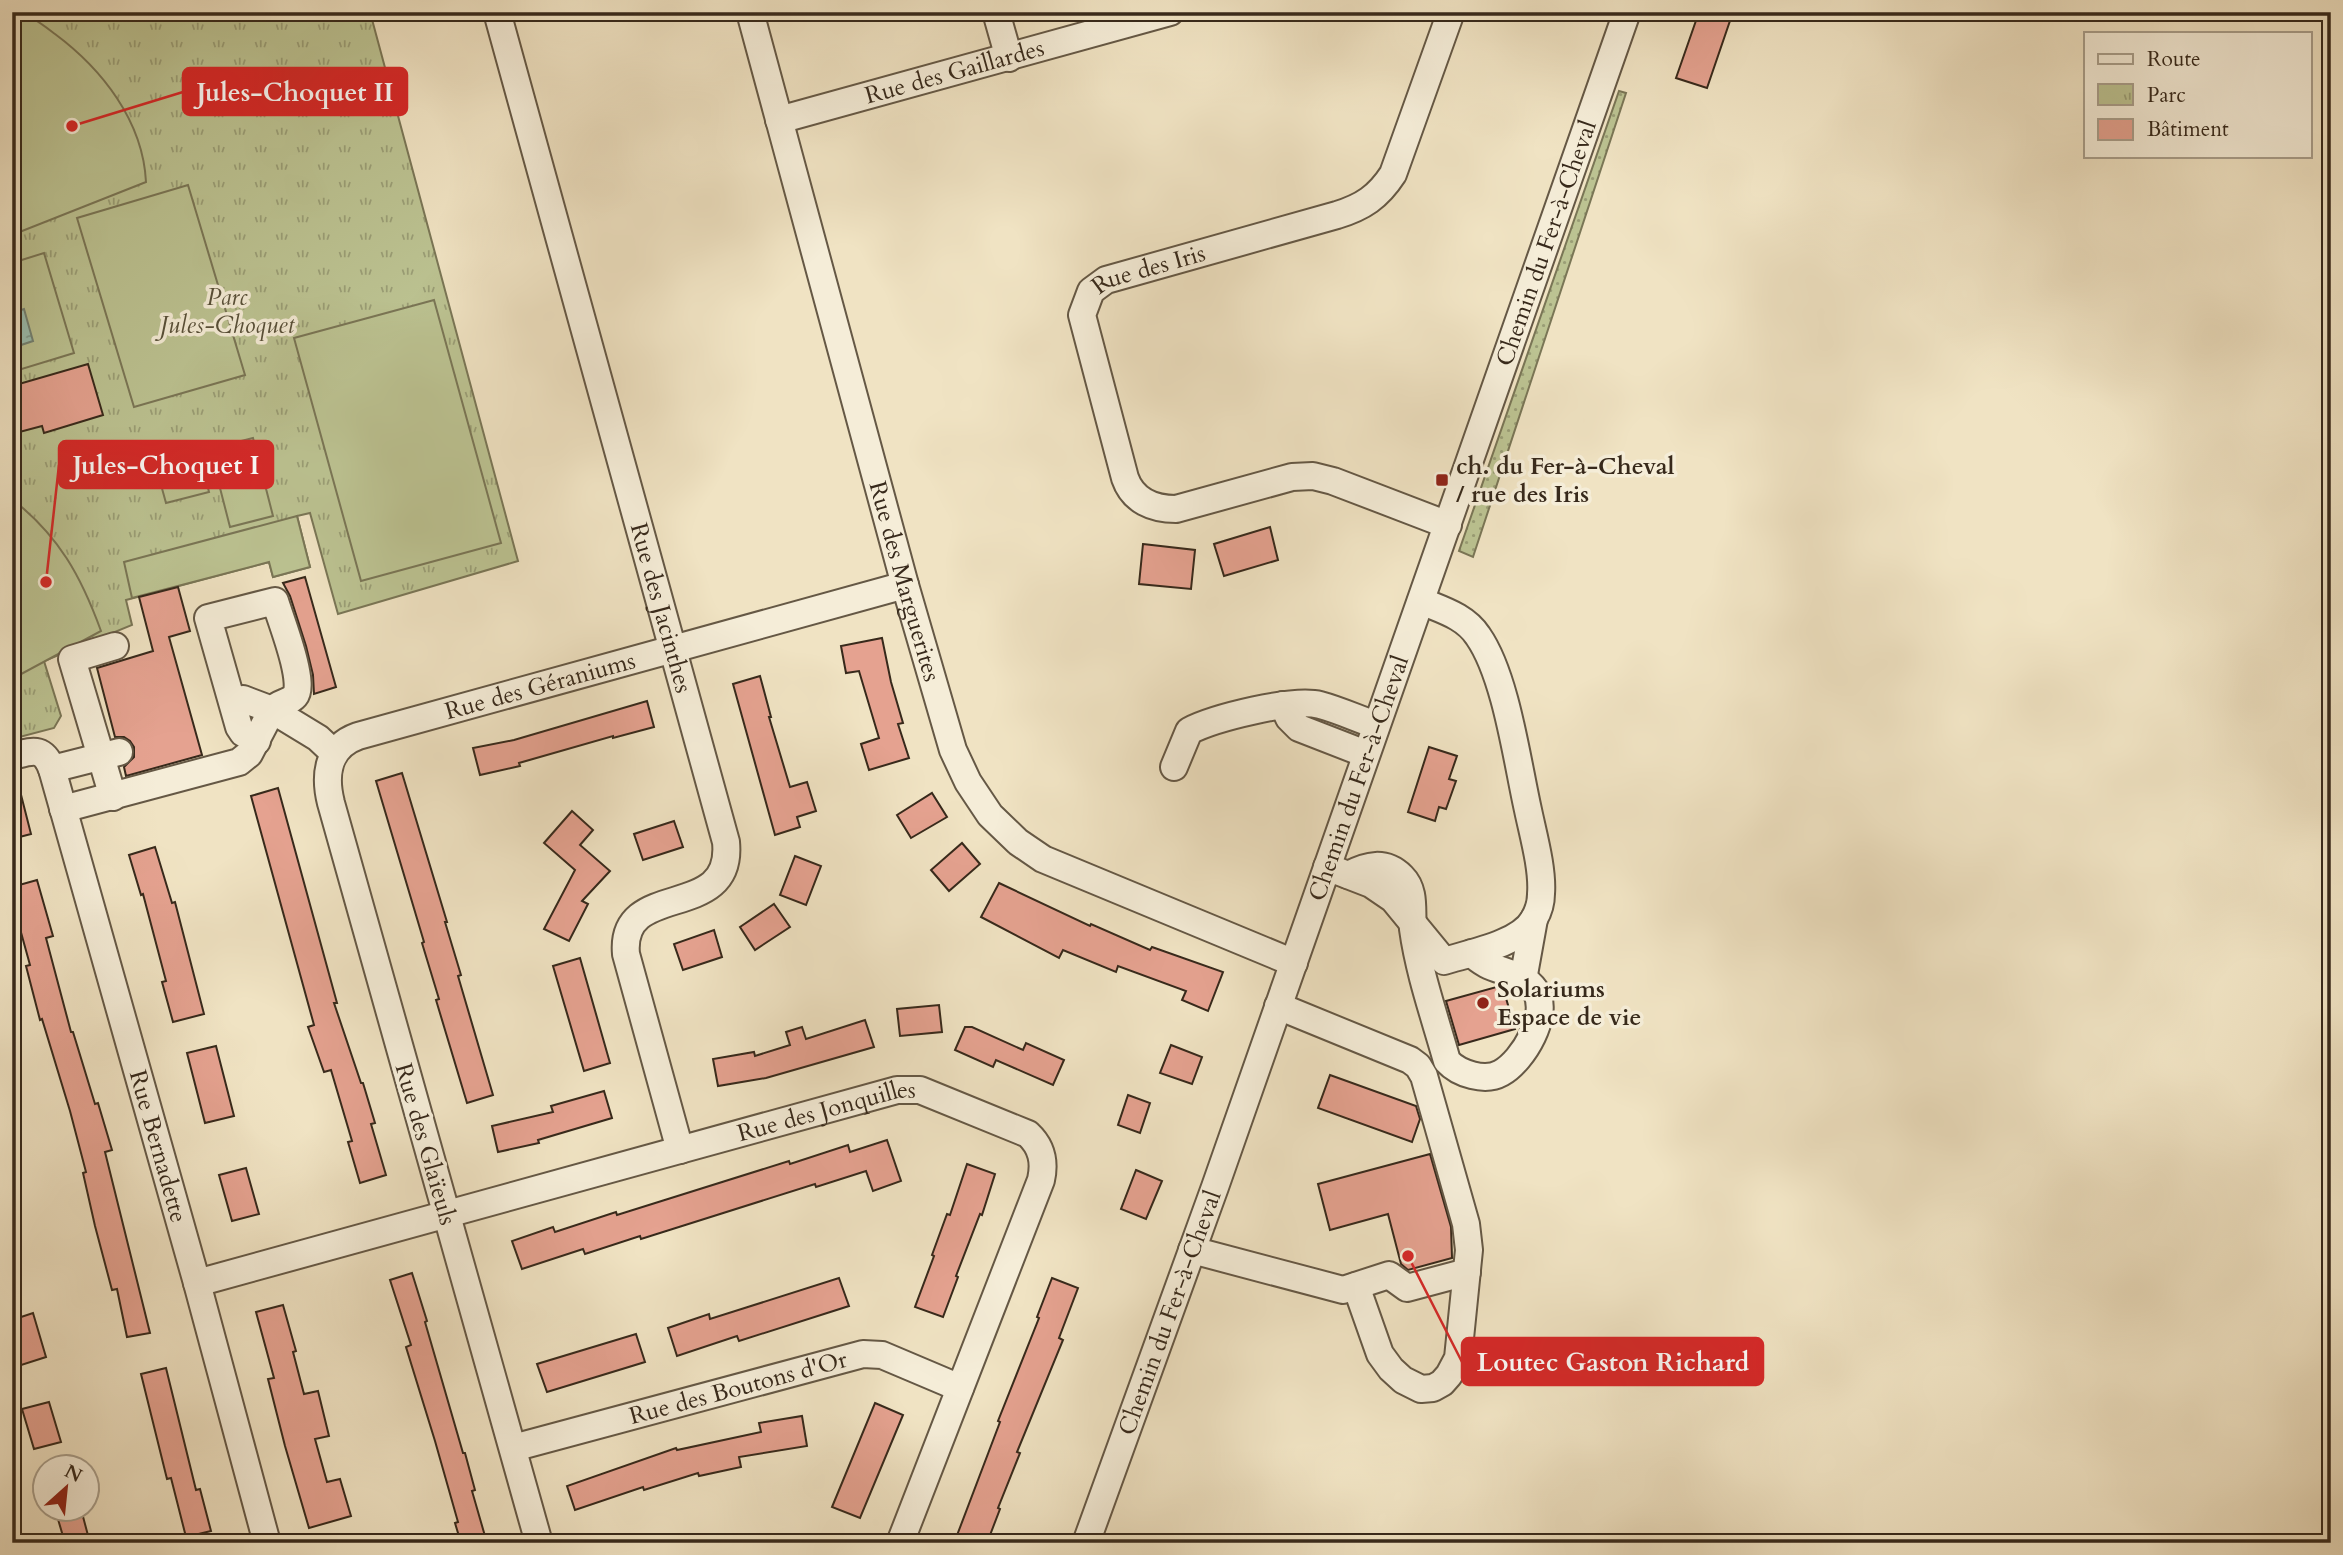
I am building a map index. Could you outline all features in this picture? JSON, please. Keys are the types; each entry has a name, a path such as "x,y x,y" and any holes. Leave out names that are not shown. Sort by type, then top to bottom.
{"street":[{"name":"Rue des Jacinthes","path":"497,12 726,842 726,864 712,887 636,917 629,928 625,947 680,1150"},
{"name":"Rue des Marguerites","path":"750,12 905,585 958,762 982,804 1003,828 1031,852 1060,868 1294,962"},
{"path":"996,12 1009,58"},
{"name":"Rue des Gaillardes","path":"779,120 1170,12"},
{"name":"Rue des Iris","path":"1448,525 1333,481 1313,476 1292,477 1175,509 1159,508 1146,503 1133,493 1125,478 1082,315 1091,290 1106,280 1337,215 1368,203 1393,174 1451,12"},
{"name":"Chemin du Fer-à-Cheval","path":"1086,1543 1294,962 1337,871 1366,754 1627,12"},
{"name":"Rue des Géraniums","path":"337,750 358,736 905,585"},
{"path":"63,809 232,765 249,754 257,741 272,710 277,704 295,697 299,684 275,601 208,618 239,727 243,733 257,741"},
{"path":"1420,601 1465,622 1478,636 1490,659 1507,710 1541,883 1540,901 1534,919 1523,981"},
{"path":"113,797 110,754 72,659 116,646"},
{"path":"232,701 243,699 272,710 337,750"},
{"path":"1174,767 1189,731 1258,709 1303,703 1320,705 1376,725"},
{"path":"1283,705 1289,718 1299,728 1366,754"},
{"name":"Rue des Glaïeuls","path":"337,750 328,770 327,785 539,1543"},
{"path":"12,756 35,752 48,761 110,754"},
{"name":"Rue Bernadette","path":"48,761 197,1283 267,1543"},
{"path":"1337,871 1386,866 1403,878 1413,901 1412,921 1447,1061 1453,1068 1464,1073 1488,1076 1500,1074 1522,1053 1537,1026 1540,1006 1534,988 1485,964 1472,953"},
{"path":"1412,921 1444,961 1513,939 1534,919"},
{"path":"1278,1006 1397,1054 1418,1066 1432,1096 1466,1224 1469,1250 1458,1358 1450,1375 1433,1388 1421,1389 1391,1369 1380,1354 1356,1286"},
{"name":"Rue des Jonquilles","path":"197,1283 897,1090 912,1088 941,1097 1028,1134 1043,1158 1041,1180 900,1543"},
{"path":"1192,1250 1343,1290 1389,1275 1407,1288 1467,1272"},
{"name":"Rue des Boutons d'Or","path":"513,1448 863,1354 881,1355 960,1388"}],"green space":[{"name":"Parc Jules-Choquet","path":"12,12 370,12 518,561 338,614 310,513 297,516 310,567 273,577 269,562 126,600 132,625 44,661 61,716 54,728 12,739"},
{"path":"12,12 29,17 50,30 89,63 104,80 117,98 137,138 146,182 12,235"},
{"path":"1619,91 1626,93 1473,557 1459,551"},
{"path":"188,185 245,375 134,407 77,218"},
{"path":"44,253 74,353 12,372 12,263"},
{"path":"434,300 501,543 361,581 294,338"},
{"path":"253,438 273,516 230,527 210,449"},
{"path":"199,452 209,492 166,503 155,463"},
{"path":"12,499 43,528 67,558 101,631 12,679"},
{"path":"297,516 310,567 273,577 269,562 132,598 124,562"}],"water":[{"path":"24,309 33,341 12,348 12,313"}],"building":[{"path":"1699,12 1733,12 1707,88 1676,78"},
{"path":"88,364 103,415 44,433 42,426 12,434 12,386"},
{"path":"1270,527 1278,560 1224,576 1214,544"},
{"path":"1143,544 1195,550 1191,589 1139,584"},
{"path":"305,577 336,687 314,694 313,675 306,646 290,596 283,583"},
{"path":"178,587 190,631 169,637 202,755 126,776 124,767 134,757 134,747 124,737 115,737 97,668 153,651 139,597"},
{"path":"882,638 903,723 898,724 909,758 869,770 861,744 879,738 859,671 846,673 841,646"},
{"path":"760,676 790,787 807,782 816,811 797,817 800,827 775,835 733,684"},
{"path":"647,701 654,727 613,736 519,763 520,766 480,775 473,748 514,740"},
{"path":"1429,747 1457,756 1449,779 1456,781 1446,809 1439,807 1435,821 1408,812"},
{"path":"402,773 447,922 461,975 458,976 493,1095 467,1103 436,1000 439,999 422,943 424,942 376,781"},
{"path":"18,783 31,834 12,839 12,784"},
{"path":"278,788 337,1003 334,1003 363,1083 375,1123 371,1124 386,1175 360,1183 348,1142 352,1141 331,1070 324,1072 308,1027 314,1025 251,796"},
{"path":"932,793 947,817 911,838 897,815"},
{"path":"572,811 593,830 580,845 610,871 582,901 588,904 569,941 544,929 575,870 544,843"},
{"path":"674,821 683,847 643,860 634,834"},
{"path":"962,843 980,864 949,891 931,870"},
{"path":"155,847 172,903 175,902 204,1014 173,1022 162,982 166,981 143,894 141,895 129,855"},
{"path":"795,856 821,866 806,905 780,895"},
{"path":"37,880 53,936 46,938 71,1032 95,1104 98,1103 112,1150 105,1152 150,1333 127,1337 117,1289 112,1290 95,1226 83,1173 86,1172 70,1111 42,1019 40,1020 26,966 30,965 17,918 12,919 12,887"},
{"path":"999,883 1090,926 1091,924 1150,950 1152,947 1223,972 1208,1011 1182,1000 1186,991 1118,966 1116,972 1063,950 1059,958 981,917"},
{"path":"774,904 790,927 755,950 740,927"},
{"path":"714,930 722,957 683,970 674,944"},
{"path":"580,958 610,1063 584,1071 553,966"},
{"path":"1500,986 1503,988 1515,1029 1459,1045 1446,1001"},
{"path":"939,1005 942,1032 900,1036 897,1009"},
{"path":"865,1020 874,1047 766,1078 718,1086 713,1059 754,1052 755,1056 790,1045 786,1032 802,1027 806,1039"},
{"path":"965,1027 972,1027 1023,1050 1026,1043 1064,1060 1053,1085 996,1060 993,1067 955,1050"},
{"path":"1171,1045 1202,1057 1192,1084 1160,1073"},
{"path":"216,1046 234,1116 205,1123 187,1053"},
{"path":"1330,1075 1416,1106 1420,1119 1412,1142 1318,1108"},
{"path":"604,1091 612,1118 538,1140 539,1143 498,1152 492,1126 553,1112 551,1106"},
{"path":"1128,1095 1150,1103 1140,1133 1118,1125"},
{"path":"887,1140 901,1181 873,1191 866,1171 816,1187 815,1184 641,1239 640,1236 585,1254 583,1249 522,1269 512,1241 553,1227 555,1232 616,1212 617,1215 848,1145 850,1152"},
{"path":"1430,1154 1451,1227 1452,1258 1408,1270 1401,1264 1388,1214 1330,1230 1318,1184"},
{"path":"967,1164 995,1174 943,1317 915,1307"},
{"path":"246,1168 259,1214 232,1221 219,1175"},
{"path":"1136,1170 1162,1181 1146,1219 1121,1209"},
{"path":"412,1273 465,1453 475,1490 472,1491 487,1543 461,1543 455,1523 458,1522 406,1347 411,1345 390,1280"},
{"path":"839,1278 849,1306 739,1341 737,1336 677,1356 668,1328 709,1314 710,1319"},
{"path":"1052,1278 1078,1288 1059,1338 1063,1340 1017,1452 1020,1453 987,1543 969,1543 956,1538"},
{"path":"283,1305 304,1394 318,1391 329,1436 315,1439 327,1482 340,1479 351,1516 309,1528 268,1379 274,1378 256,1312"},
{"path":"33,1313 46,1357 12,1368 12,1320"},
{"path":"636,1334 645,1362 547,1392 537,1364"},
{"path":"166,1368 196,1490 200,1489 211,1531 186,1537 171,1478 167,1479 141,1374"},
{"path":"49,1402 61,1442 34,1449 22,1409"},
{"path":"875,1403 903,1415 860,1518 832,1507"},
{"path":"802,1416 807,1446 739,1457 741,1467 699,1476 698,1473 644,1490 643,1487 575,1510 567,1486 676,1448 677,1450 761,1432 759,1423"},
{"path":"59,1524 85,1524 90,1543 65,1543"}],"place":[{"name":"Jules-Choquet II","path":"72,126"},
{"name":"ch. du Fer-à-Cheval / rue des Iris","path":"1442,480"},
{"name":"Jules-Choquet I","path":"46,582"},
{"name":"Solariums Espace de vie","path":"1483,1003"},
{"name":"Loutec Gaston Richard","path":"1408,1256"}]}
